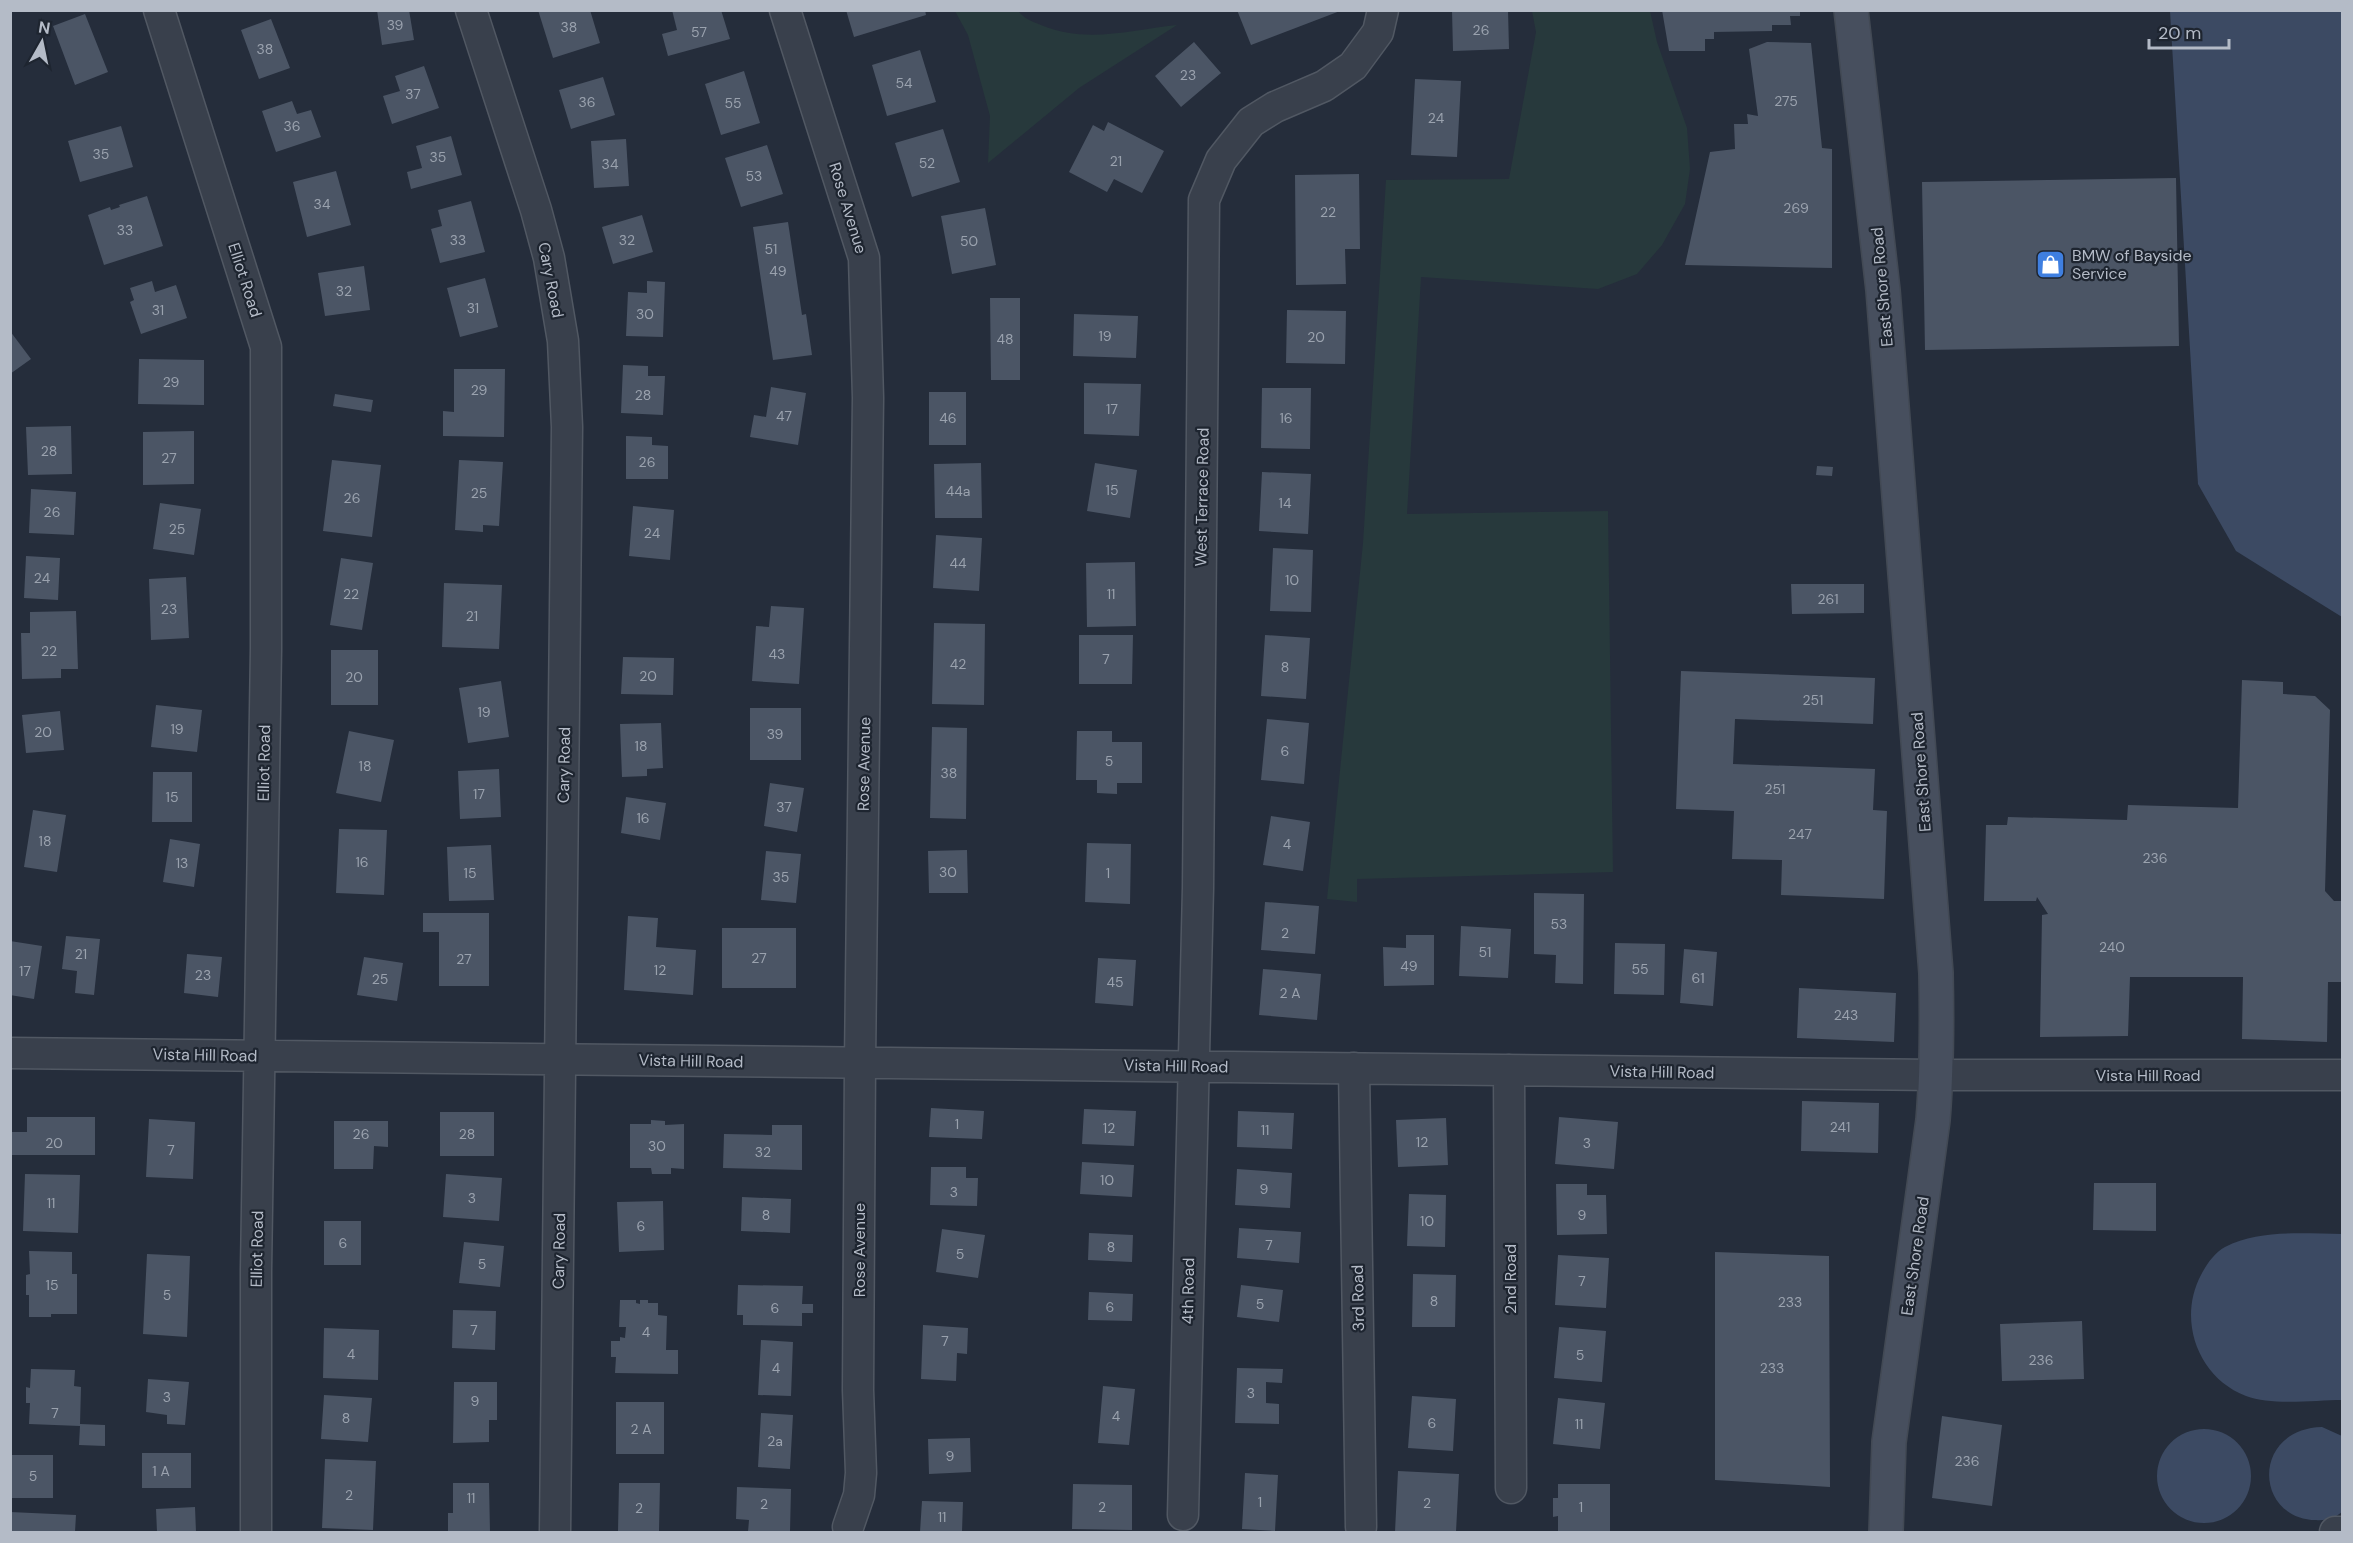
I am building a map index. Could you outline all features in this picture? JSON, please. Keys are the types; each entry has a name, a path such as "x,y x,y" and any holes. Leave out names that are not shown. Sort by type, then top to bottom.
{"main road":[{"name":"East Shore Road","path":"1851,10 1885,312 1936,973 1937,1075 1933,1120 1889,1442 1886,1533"}],"street":[{"name":"Elliot Road","path":"159,10 266,347 266,649 256,1270 256,1533"},
{"name":"Cary Road","path":"471,10 549,258 563,341 567,427 555,1533"},
{"name":"Rose Avenue","path":"785,10 864,258 868,398 860,1063 858,1390 861,1480 859,1495 848,1527"},
{"name":"West Terrace Road","path":"1192,1067 1198,888 1204,200 1221,160 1251,122 1275,107 1324,86 1353,66 1378,32 1383,10"},
{"name":"Vista Hill Road","path":"10,1053 1937,1075 2343,1075"},
{"name":"4th Road","path":"1183,1515 1192,1067"},
{"name":"3rd Road","path":"1354,1068 1361,1527"},
{"name":"2nd Road","path":"1509,1070 1512,1488"},
{"path":"2335,1533 2343,1532"}],"shaded area":[{"path":"955,11 1018,11 1037,24 1075,34 1108,34 1177,25 1079,88 988,163 990,116 968,35"},
{"path":"1532,11 1650,11 1657,42 1687,128 1690,169 1685,204 1662,245 1637,274 1598,289 1421,277 1407,514 1608,511 1613,872 1357,879 1357,902 1327,899 1363,543 1386,180 1509,179 1536,32"}],"water":[{"path":"2170,11 2342,11 2342,617 2236,551 2198,484"},
{"path":"2283,1234 2342,1234 2342,1400 2294,1402 2256,1399 2229,1387 2215,1376 2204,1362 2196,1346 2192,1328 2191,1310 2194,1292 2208,1263 2225,1247 2253,1237"},
{"path":"2322,1427 2342,1436 2342,1512 2319,1520 2296,1516 2281,1505 2272,1491 2269,1474 2273,1457 2282,1442 2299,1432"},
{"path":"2204,1429 2222,1433 2237,1443 2247,1458 2251,1476 2247,1494 2237,1509 2222,1519 2204,1523 2186,1519 2171,1509 2161,1494 2157,1476 2161,1458 2171,1443 2186,1433"}],"building":[{"path":"377,10 409,10 414,40 382,45"},
{"path":"538,10 590,10 600,43 553,58"},
{"path":"672,10 721,10 730,39 668,56 662,34 677,30"},
{"path":"846,10 925,10 926,15 854,37"},
{"path":"1237,10 1340,10 1340,11 1251,45"},
{"path":"1452,10 1508,10 1509,49 1453,51"},
{"path":"1662,10 1800,10 1800,16 1790,16 1791,25 1772,25 1772,31 1714,32 1714,39 1705,39 1705,51 1669,51"},
{"path":"85,14 108,72 75,85 53,26"},
{"path":"271,19 290,68 259,79 241,30"},
{"path":"1194,42 1221,73 1181,107 1155,76"},
{"path":"1767,42 1811,43 1822,148 1832,149 1832,268 1685,265 1710,152 1735,149 1734,124 1748,124 1747,114 1758,116 1749,49"},
{"path":"920,50 936,102 887,116 872,65"},
{"path":"424,66 439,108 392,124 383,96 400,91 395,76"},
{"path":"744,71 760,123 721,135 705,84"},
{"path":"603,77 615,115 571,129 559,90"},
{"path":"1415,79 1461,81 1457,157 1411,155"},
{"path":"292,101 297,114 311,110 321,137 276,152 262,111"},
{"path":"1108,122 1164,151 1142,193 1114,179 1107,192 1069,172 1093,125 1104,131"},
{"path":"121,126 133,167 80,182 68,141"},
{"path":"943,129 960,182 912,197 895,143"},
{"path":"451,136 462,175 411,189 407,172 422,168 416,146"},
{"path":"626,139 629,186 594,188 591,141"},
{"path":"767,145 783,194 741,207 725,158"},
{"path":"336,171 351,225 307,237 293,182"},
{"path":"1359,174 1360,249 1345,249 1346,284 1296,285 1295,175"},
{"name":"BMW of Bayside Service","path":"2176,178 2179,346 1925,350 1922,182"},
{"path":"147,196 163,246 104,265 88,215 110,207 111,210"},
{"path":"471,201 485,252 440,263 431,229 442,226 438,210"},
{"path":"985,208 996,265 952,274 941,216"},
{"path":"642,215 653,252 613,264 602,227"},
{"path":"788,222 802,315 806,314 812,355 773,360 753,227"},
{"path":"364,266 370,310 325,316 318,273"},
{"path":"485,278 498,327 460,337 447,288"},
{"path":"152,281 155,292 176,285 187,318 141,334 130,302 134,300 130,288"},
{"path":"647,281 665,282 663,337 626,336 628,292 647,293"},
{"path":"990,298 1020,298 1020,380 991,380"},
{"path":"1287,310 1346,311 1345,364 1286,363"},
{"path":"1074,314 1138,316 1136,358 1073,356"},
{"path":"10,331 31,359 10,374"},
{"path":"139,359 204,360 204,405 138,404"},
{"path":"623,365 648,366 648,376 665,376 663,415 621,413"},
{"path":"454,369 505,369 504,437 443,436 443,411 454,412"},
{"path":"1084,383 1141,384 1139,436 1084,434"},
{"path":"771,387 806,393 798,445 750,437 754,415 766,417"},
{"path":"1262,388 1311,388 1310,449 1261,448"},
{"path":"929,392 966,392 966,445 929,445"},
{"path":"335,394 373,400 371,412 333,406"},
{"path":"71,426 72,474 28,475 26,427"},
{"path":"194,431 194,484 143,485 143,432"},
{"path":"626,436 652,437 652,445 668,446 668,479 626,479"},
{"path":"332,460 381,465 372,537 323,531"},
{"path":"459,460 503,462 499,526 483,525 483,532 455,530"},
{"path":"981,463 982,518 935,518 934,464"},
{"path":"1095,463 1137,470 1130,518 1087,511"},
{"path":"1817,466 1833,467 1832,476 1816,475"},
{"path":"1262,472 1311,474 1308,534 1259,531"},
{"path":"31,489 76,492 74,535 29,533"},
{"path":"160,503 201,509 194,555 153,549"},
{"path":"633,506 674,510 670,560 629,556"},
{"path":"936,535 982,538 979,591 933,588"},
{"path":"1273,548 1313,550 1311,612 1270,611"},
{"path":"26,556 60,558 58,600 24,598"},
{"path":"341,558 373,563 362,630 330,625"},
{"path":"1135,562 1136,626 1087,627 1086,563"},
{"path":"186,577 189,638 151,640 149,579"},
{"path":"444,583 502,585 499,649 442,647"},
{"path":"1791,584 1864,584 1864,613 1792,614"},
{"path":"771,606 804,608 799,684 752,681 756,626 769,627"},
{"path":"76,611 78,669 61,669 61,678 22,679 21,633 30,633 30,612"},
{"path":"934,623 985,624 984,705 932,704"},
{"path":"1079,635 1133,635 1132,684 1079,684"},
{"path":"1265,635 1310,638 1306,699 1261,696"},
{"path":"331,650 378,650 378,705 331,705"},
{"path":"623,657 674,658 673,695 621,694"},
{"path":"1681,671 1875,678 1873,724 1735,719 1733,764 1875,769 1873,810 1887,811 1884,899 1781,895 1782,860 1732,859 1734,811 1676,809"},
{"path":"2242,680 2283,682 2283,694 2315,696 2330,710 2325,891 2334,901 2342,901 2342,982 2328,982 2327,1042 2242,1039 2243,977 2130,977 2128,1036 2040,1037 2042,915 2048,914 2037,897 2036,901 1984,901 1986,825 2007,825 2008,817 2127,820 2128,805 2238,808"},
{"path":"501,681 509,737 468,743 459,688"},
{"path":"156,705 202,710 197,752 151,747"},
{"path":"750,708 801,708 801,760 750,760"},
{"path":"60,711 64,750 26,753 22,715"},
{"path":"1267,719 1309,723 1304,784 1261,780"},
{"path":"661,723 663,768 647,769 647,776 622,777 620,724"},
{"path":"932,727 967,728 966,819 930,818"},
{"path":"349,731 394,740 381,802 336,793"},
{"path":"1077,731 1112,731 1112,742 1142,742 1142,783 1117,783 1117,794 1097,793 1097,780 1076,780"},
{"path":"499,769 501,817 460,819 458,771"},
{"path":"153,772 192,772 192,822 152,822"},
{"path":"770,783 804,788 797,832 764,826"},
{"path":"626,797 666,803 660,840 621,833"},
{"path":"33,810 66,815 57,872 24,867"},
{"path":"1271,816 1310,822 1303,871 1263,865"},
{"path":"339,829 387,830 384,895 336,893"},
{"path":"170,839 200,844 194,887 163,882"},
{"path":"1087,843 1131,844 1130,904 1085,902"},
{"path":"491,845 494,900 449,901 447,847"},
{"path":"967,850 968,893 929,893 928,851"},
{"path":"766,851 801,854 796,903 761,900"},
{"path":"1534,893 1584,894 1583,984 1555,983 1556,955 1534,954"},
{"path":"1265,902 1319,906 1315,954 1261,950"},
{"path":"423,913 489,913 489,986 439,986 439,932 423,932"},
{"path":"628,916 658,918 656,947 696,950 693,995 624,990"},
{"path":"1461,926 1511,929 1508,978 1459,976"},
{"path":"722,928 796,928 796,988 722,988"},
{"path":"1406,935 1434,935 1434,985 1384,986 1383,947 1406,948"},
{"path":"66,936 100,939 94,995 75,993 77,971 62,969"},
{"path":"10,941 42,946 34,999 10,995"},
{"path":"1615,943 1665,944 1664,995 1614,994"},
{"path":"1684,949 1717,952 1713,1006 1680,1003"},
{"path":"187,954 222,957 218,997 184,993"},
{"path":"364,957 403,963 397,1001 357,995"},
{"path":"1098,958 1136,960 1133,1006 1095,1003"},
{"path":"1263,969 1321,974 1317,1020 1259,1015"},
{"path":"1799,988 1896,993 1894,1042 1797,1038"},
{"path":"1802,1101 1879,1103 1878,1153 1801,1151"},
{"path":"931,1108 984,1111 982,1139 929,1137"},
{"path":"1084,1109 1136,1111 1134,1146 1082,1144"},
{"path":"1238,1111 1294,1113 1292,1149 1237,1147"},
{"path":"440,1112 494,1112 494,1156 440,1156"},
{"path":"27,1117 95,1117 95,1155 12,1155 12,1132 27,1132"},
{"path":"1559,1117 1618,1122 1614,1169 1555,1164"},
{"path":"1446,1118 1448,1165 1398,1167 1396,1120"},
{"path":"149,1119 195,1122 193,1179 146,1177"},
{"path":"651,1120 665,1121 665,1125 684,1124 684,1169 671,1168 671,1174 652,1174 651,1168 630,1168 630,1124 651,1124"},
{"path":"334,1121 388,1121 388,1147 374,1146 373,1169 334,1169"},
{"path":"772,1125 802,1125 802,1170 723,1168 724,1134 772,1135"},
{"path":"1082,1162 1134,1165 1132,1197 1080,1194"},
{"path":"931,1167 966,1167 966,1178 978,1178 977,1206 930,1205"},
{"path":"1237,1169 1292,1173 1290,1208 1235,1205"},
{"path":"25,1174 80,1175 78,1233 23,1231"},
{"path":"446,1174 502,1178 499,1221 443,1217"},
{"path":"2094,1183 2156,1183 2156,1231 2093,1230"},
{"path":"1556,1184 1587,1184 1587,1195 1606,1195 1607,1234 1557,1235"},
{"path":"1409,1194 1446,1195 1445,1247 1407,1246"},
{"path":"742,1197 791,1199 790,1233 741,1231"},
{"path":"663,1201 664,1250 619,1252 617,1202"},
{"path":"324,1221 361,1221 361,1265 324,1265"},
{"path":"1239,1228 1301,1232 1299,1263 1237,1258"},
{"path":"942,1229 985,1235 978,1278 936,1272"},
{"path":"1089,1233 1133,1235 1132,1262 1088,1260"},
{"path":"464,1242 504,1246 500,1287 459,1283"},
{"path":"29,1251 72,1252 72,1274 77,1274 77,1314 29,1317 26,1275 30,1274"},
{"path":"1715,1252 1829,1256 1830,1487 1715,1480"},
{"path":"147,1254 190,1256 187,1337 143,1334"},
{"path":"1558,1255 1609,1258 1606,1308 1555,1305"},
{"path":"1413,1274 1456,1275 1455,1327 1412,1327"},
{"path":"738,1285 803,1286 802,1304 813,1304 813,1313 802,1313 802,1326 743,1325 743,1315 737,1315"},
{"path":"1241,1285 1283,1290 1279,1322 1237,1317"},
{"path":"1089,1292 1133,1294 1132,1321 1088,1320"},
{"path":"620,1300 636,1300 636,1303 640,1304 640,1300 658,1303 658,1315 667,1316 666,1350 678,1350 678,1374 615,1373 616,1357 611,1357 611,1341 620,1341 620,1337 625,1338 626,1327 619,1327"},
{"path":"453,1310 496,1311 495,1350 452,1348"},
{"path":"2082,1321 2084,1379 2002,1381 2000,1324"},
{"path":"923,1325 968,1328 967,1354 957,1353 956,1381 921,1379"},
{"path":"1559,1327 1606,1331 1602,1382 1554,1378"},
{"path":"324,1328 379,1330 378,1380 323,1378"},
{"path":"761,1340 793,1342 791,1396 758,1395"},
{"path":"1237,1368 1283,1369 1282,1383 1266,1382 1266,1403 1279,1404 1279,1424 1235,1423"},
{"path":"31,1369 75,1370 74,1386 81,1387 80,1424 105,1425 105,1446 79,1445 80,1426 29,1424 30,1403 26,1403 26,1387 30,1388"},
{"path":"148,1379 189,1382 185,1425 167,1424 167,1415 146,1412"},
{"path":"454,1382 497,1382 497,1420 489,1420 489,1442 453,1443"},
{"path":"1103,1386 1135,1389 1129,1445 1098,1443"},
{"path":"324,1395 372,1398 368,1442 321,1439"},
{"path":"1412,1396 1456,1399 1453,1451 1408,1448"},
{"path":"1558,1398 1605,1403 1600,1449 1553,1444"},
{"path":"616,1402 664,1402 664,1454 616,1454"},
{"path":"761,1413 793,1415 790,1469 758,1467"},
{"path":"1942,1416 2002,1425 1992,1506 1932,1498"},
{"path":"970,1438 971,1472 929,1474 928,1439"},
{"path":"142,1453 191,1453 191,1488 142,1488"},
{"path":"12,1455 53,1455 53,1498 12,1498"},
{"path":"325,1459 376,1461 373,1530 322,1528"},
{"path":"1398,1471 1459,1474 1456,1532 1395,1532"},
{"path":"1245,1473 1278,1475 1275,1531 1242,1529"},
{"path":"453,1483 489,1483 490,1532 448,1532 448,1513 453,1513"},
{"path":"619,1483 660,1483 659,1532 618,1532"},
{"path":"1073,1484 1132,1485 1132,1530 1072,1529"},
{"path":"1558,1484 1610,1484 1610,1532 1558,1532 1558,1516 1553,1517 1553,1498 1558,1498"},
{"path":"737,1487 791,1489 790,1532 748,1532 749,1520 736,1519"},
{"path":"922,1501 963,1502 962,1532 920,1532"},
{"path":"195,1507 196,1532 157,1532 156,1509"},
{"path":"10,1512 76,1515 75,1532 10,1532"}],"place":[{"name":"BMW of Bayside Service","path":"2051,264"}]}
